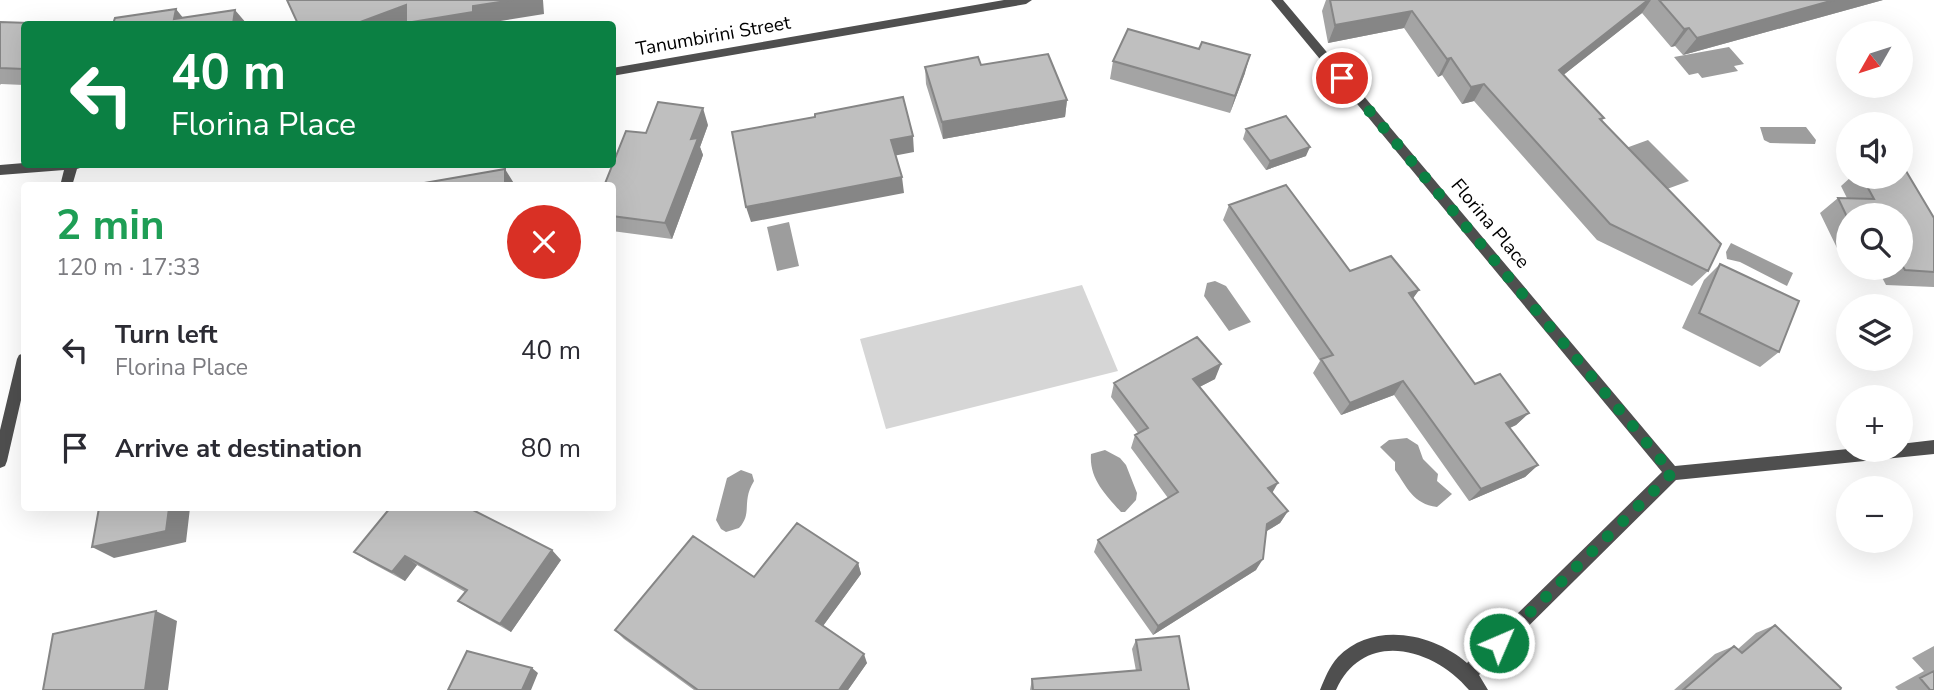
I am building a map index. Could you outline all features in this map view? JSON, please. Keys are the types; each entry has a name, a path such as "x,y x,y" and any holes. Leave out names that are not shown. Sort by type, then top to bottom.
{"street":[{"name":"Tanumbirini Street","path":"616,71 1026,0"},
{"name":"Florina Place","path":"1277,0 1672,473"},
{"path":"0,170 30,168"},
{"path":"0,461 21,372"},
{"path":"1468,674 1672,473 1934,447"},
{"path":"1328,690 1332,677 1351,655 1377,643 1408,643 1440,653 1468,674 1480,690"}],"shaded area":[{"path":"1729,47 1744,64 1734,66 1738,71 1702,78 1698,73 1689,75 1674,57"},
{"path":"1760,127 1806,127 1816,140 1815,144 1770,143 1764,140"},
{"path":"1648,140 1689,181 1667,189 1626,148"},
{"path":"789,222 799,266 777,271 767,227"},
{"path":"1731,243 1793,273 1787,286 1740,262 1727,259 1726,252"},
{"path":"1215,281 1226,286 1251,322 1229,331 1204,296 1207,283"},
{"path":"1082,285 1118,371 886,429 860,339"},
{"path":"1407,438 1418,445 1423,459 1438,474 1437,481 1452,494 1437,507 1422,502 1412,494 1395,470 1395,462 1380,447 1389,440"},
{"path":"1105,450 1120,458 1126,465 1137,493 1136,500 1125,512 1121,512 1104,493 1093,471 1091,454"},
{"path":"741,470 752,474 754,481 748,495 743,523 739,528 726,532 716,520 727,478"}],"building":[{"path":"287,0 513,0 473,6 473,12 418,21 406,21 406,5 363,21 297,21"},
{"path":"1330,0 1648,0 1559,70 1604,118 1600,119 1721,244 1708,271 1610,224 1484,84 1471,87 1412,11 1335,25"},
{"path":"1659,0 1834,0 1697,38 1689,28 1684,29"},
{"path":"176,9 174,19 235,10 233,21 114,21 115,18"},
{"path":"0,22 21,23 21,69 0,68"},
{"path":"1128,29 1199,49 1202,42 1250,55 1235,96 1113,61"},
{"path":"1048,54 1067,100 942,122 925,67 978,57 981,65"},
{"path":"903,97 913,136 891,140 902,177 746,207 732,132"},
{"path":"658,102 703,108 691,139 698,138 665,223 616,217 616,182 606,182 611,168 616,168 616,156 626,131 646,133"},
{"path":"1286,116 1310,147 1270,161 1246,129"},
{"path":"505,169 505,182 430,182"},
{"path":"1913,183 1934,218 1934,272 1913,271 1913,203 1840,203 1838,198 1874,199 1869,189 1913,189"},
{"path":"1286,185 1350,271 1391,256 1419,290 1409,293 1475,384 1500,374 1529,413 1506,423 1538,465 1481,489 1403,381 1350,403 1321,359 1333,355 1229,205"},
{"path":"1720,264 1799,301 1779,352 1699,313"},
{"path":"1197,337 1221,364 1193,379 1278,483 1268,488 1288,511 1267,524 1263,559 1158,626 1098,540 1178,492 1135,435 1148,428 1114,383"},
{"path":"98,511 169,511 166,531 92,547"},
{"path":"388,511 475,511 552,550 500,624 458,601 467,590 405,556 392,572 354,552"},
{"path":"797,523 858,563 816,621 864,654 839,690 698,690 615,630 693,536 754,577"},
{"path":"156,611 145,690 43,690 53,634"},
{"path":"1775,625 1841,688 1840,690 1683,690 1734,646 1742,653"},
{"path":"1179,636 1189,690 1033,690 1032,679 1141,670 1136,640"},
{"path":"467,651 532,668 522,690 448,690"},
{"path":"1934,671 1934,690 1930,690 1920,678"}],"route":[{"path":"1342,78 1672,473 1499,643"}]}
